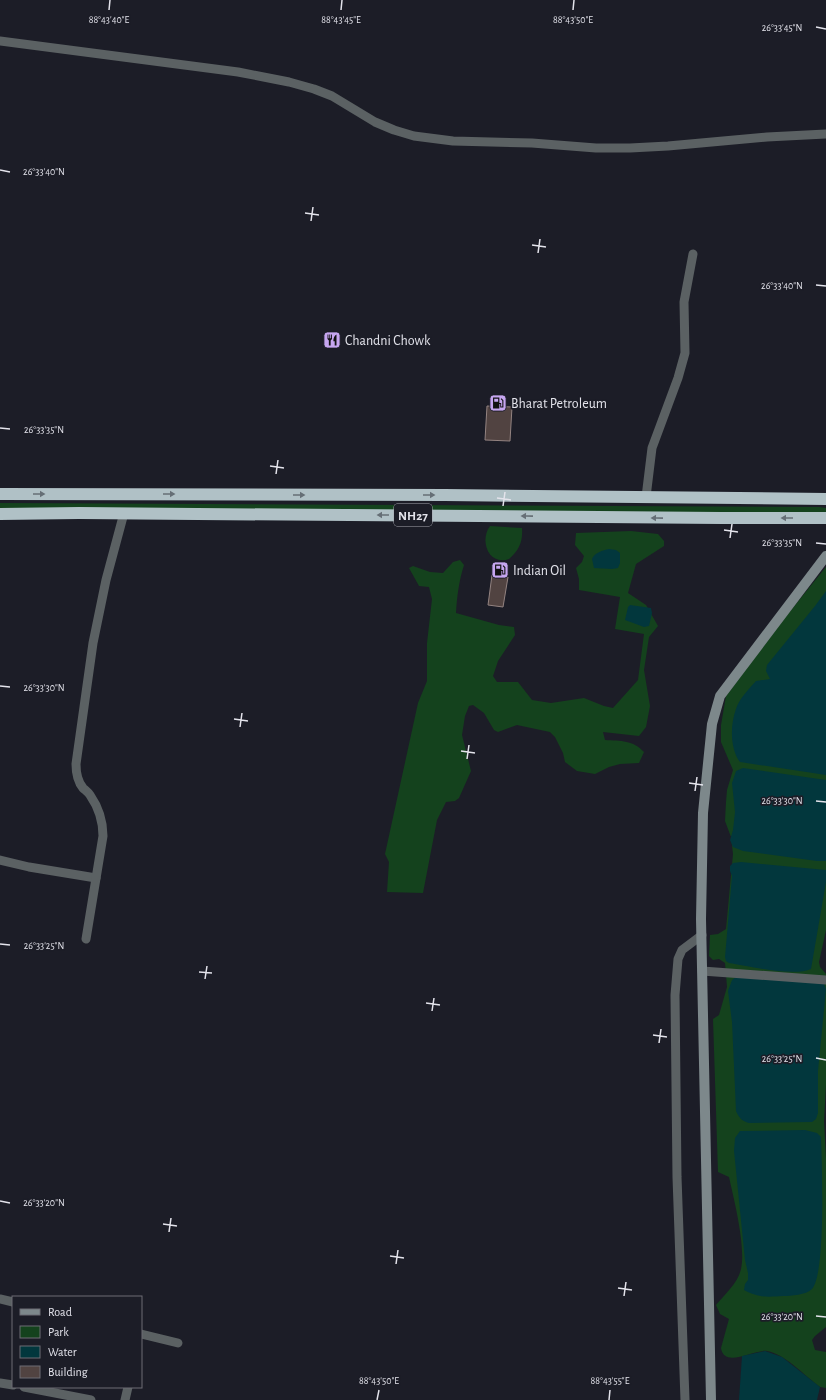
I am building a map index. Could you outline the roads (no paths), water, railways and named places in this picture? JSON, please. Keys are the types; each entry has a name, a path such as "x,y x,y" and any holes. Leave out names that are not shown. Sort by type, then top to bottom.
{"highway":[{"name":"NH27","path":"0,494 826,499"},
{"name":"NH27","path":"0,514 826,518"}],"street":[{"path":"0,41 238,72 289,82 332,96 375,122 394,130 414,136 453,141 532,143 596,148 630,148 767,137 826,134"},
{"path":"646,497 652,448 678,378 684,353 684,302 693,254"},
{"path":"86,939 103,836 103,822 100,813 90,795 82,787 76,772 76,764 93,642 106,580 124,514"},
{"path":"711,1400 702,935 703,813 712,724 720,696 826,556"},
{"path":"0,860 29,867 96,878"},
{"path":"685,1400 677,1177 675,995 678,959 682,950 702,935"},
{"path":"702,971 826,980"},
{"path":"0,1299 12,1302"},
{"path":"142,1334 178,1343"},
{"path":"0,1383 12,1385"},
{"path":"29,1388 91,1400"},
{"path":"124,1400 128,1388"}],"water":[{"path":"609,549 616,550 620,553 620,563 618,568 594,568 593,557 599,552"},
{"path":"826,591 826,775 740,762 734,750 732,737 734,715 737,705 744,694 756,681 770,679 766,671 767,665"},
{"path":"630,605 651,608 652,613 649,626 644,627 625,620 628,607"},
{"path":"743,768 826,780 826,861 743,851 733,847 730,840 735,812 732,783 736,771"},
{"path":"741,862 826,870 826,882 811,969 794,972 783,971 729,963 726,961 725,957 732,876 730,866 733,863"},
{"path":"736,977 820,981 824,984 826,989 818,1071 818,1113 816,1119 812,1122 749,1123 743,1120 737,1113 732,1022 728,991 732,980"},
{"path":"805,1130 817,1133 821,1137 822,1217 819,1263 816,1279 812,1289 802,1294 772,1297 754,1294 744,1290 745,1284 748,1280 748,1273 745,1260 734,1151 735,1138 740,1131"},
{"path":"765,1351 782,1357 820,1387 817,1400 739,1400 742,1356"}],"place":[{"name":"Chandni Chowk","path":"332,340"},
{"name":"Bharat Petroleum","path":"498,403"},
{"name":"Indian Oil","path":"500,570"}]}
